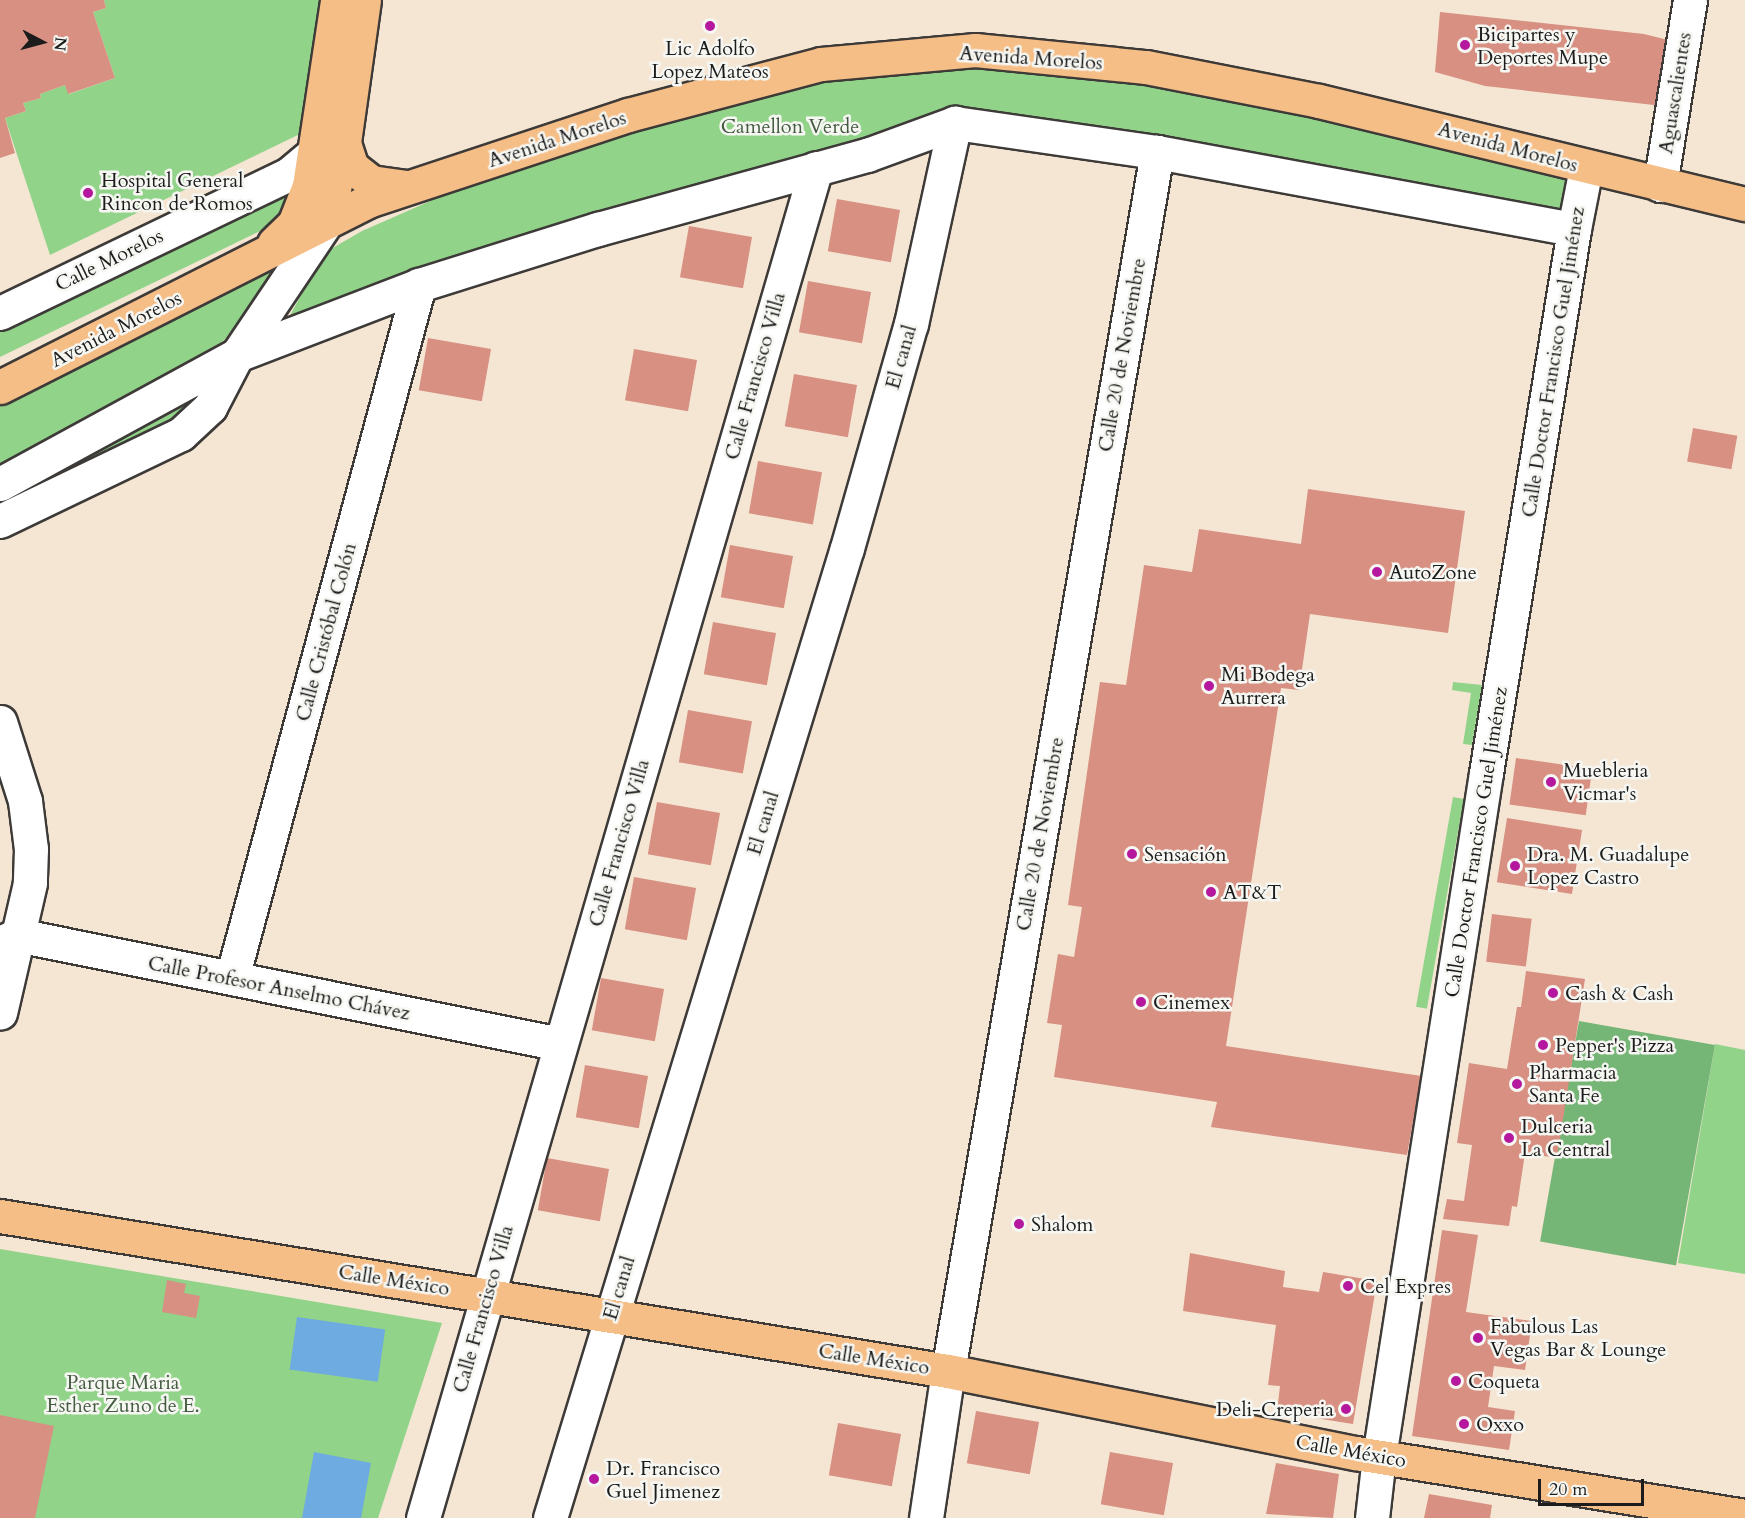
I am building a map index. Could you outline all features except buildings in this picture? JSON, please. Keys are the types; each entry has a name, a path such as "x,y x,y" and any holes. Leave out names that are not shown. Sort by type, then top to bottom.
{"main road":[{"path":"327,221 337,0"},
{"path":"262,254 294,224 309,186 330,147 364,0"},
{"name":"Avenida Morelos","path":"0,387 368,201 628,115 821,64 975,50 1146,67 1319,101 1586,168 1745,204"},
{"path":"330,147 371,182 409,187"},
{"name":"Calle México","path":"0,1215 948,1371 1379,1457 1745,1516"}],"street":[{"name":"Aguascalientes","path":"1660,185 1690,0"},
{"path":"0,484 237,355 419,285 598,229 867,155 955,123 1157,152 1574,229"},
{"name":"El canal","path":"550,1518 847,548 911,324 955,123"},
{"name":"Calle Morelos","path":"0,313 289,174 330,147"},
{"name":"Calle 20 de Noviembre","path":"926,1518 948,1371 1157,152"},
{"name":"Calle Francisco Villa","path":"423,1518 816,168"},
{"name":"Calle Doctor Francisco Guel Jiménez","path":"1372,1518 1379,1457 1574,229 1586,168"},
{"path":"237,355 327,221"},
{"path":"0,521 181,434 210,407 297,236"},
{"name":"Calle Cristóbal Colón","path":"232,978 419,285"},
{"path":"0,722 25,801 31,849 30,883 8,939 0,1013"},
{"name":"Calle Profesor Anselmo Chávez","path":"8,939 232,978 560,1044"}],"green space":[{"name":"Hospital General Rincon de Romos","path":"104,0 320,0 304,132 50,255 5,118 26,111 23,103 41,98 40,94 65,85 69,94 115,78 93,12 106,8"},
{"name":"Camellon Verde","path":"862,63 1115,64 1586,168 1571,244 955,123 282,330 324,253 362,231 619,118"},
{"path":"289,174 283,220 0,357 0,320"},
{"path":"307,231 226,338 183,382 0,474 0,397"},
{"path":"225,366 172,431 0,519 0,485"},
{"path":"1453,682 1482,685 1472,745 1463,744 1471,693 1452,690"},
{"path":"1453,797 1464,799 1427,1009 1416,1007"},
{"path":"1579,1021 1715,1045 1676,1266 1540,1242"},
{"path":"1715,1044 1745,1050 1745,1274 1678,1263"},
{"name":"Parque Maria Esther Zuno de E.","path":"0,1249 442,1323 378,1518 0,1518"}],"water":[{"path":"297,1317 385,1329 378,1382 290,1369"},
{"path":"314,1452 371,1463 361,1518 302,1518"}],"place":[{"name":"Lic Adolfo Lopez Mateos","path":"710,26"},
{"name":"Bicipartes y Deportes Mupe","path":"1465,45"},
{"name":"Hospital General Rincon de Romos","path":"88,193"},
{"name":"AutoZone","path":"1377,572"},
{"name":"Mi Bodega Aurrera","path":"1209,686"},
{"name":"Muebleria Vicmar's","path":"1551,782"},
{"name":"Sensación","path":"1132,854"},
{"name":"Dra. M. Guadalupe Lopez Castro","path":"1515,866"},
{"name":"AT&T","path":"1211,892"},
{"name":"Cash & Cash","path":"1553,993"},
{"name":"Cinemex","path":"1141,1002"},
{"name":"Pepper's Pizza","path":"1543,1045"},
{"name":"Pharmacia Santa Fe","path":"1517,1084"},
{"name":"Dulceria La Central","path":"1509,1138"},
{"name":"Shalom","path":"1019,1224"},
{"name":"Cel Expres","path":"1348,1286"},
{"name":"Fabulous Las Vegas Bar & Lounge","path":"1478,1338"},
{"name":"Coqueta","path":"1456,1381"},
{"name":"Deli-Creperia","path":"1346,1409"},
{"name":"Oxxo","path":"1464,1424"},
{"name":"Dr. Francisco Guel Jimenez","path":"594,1479"}]}
